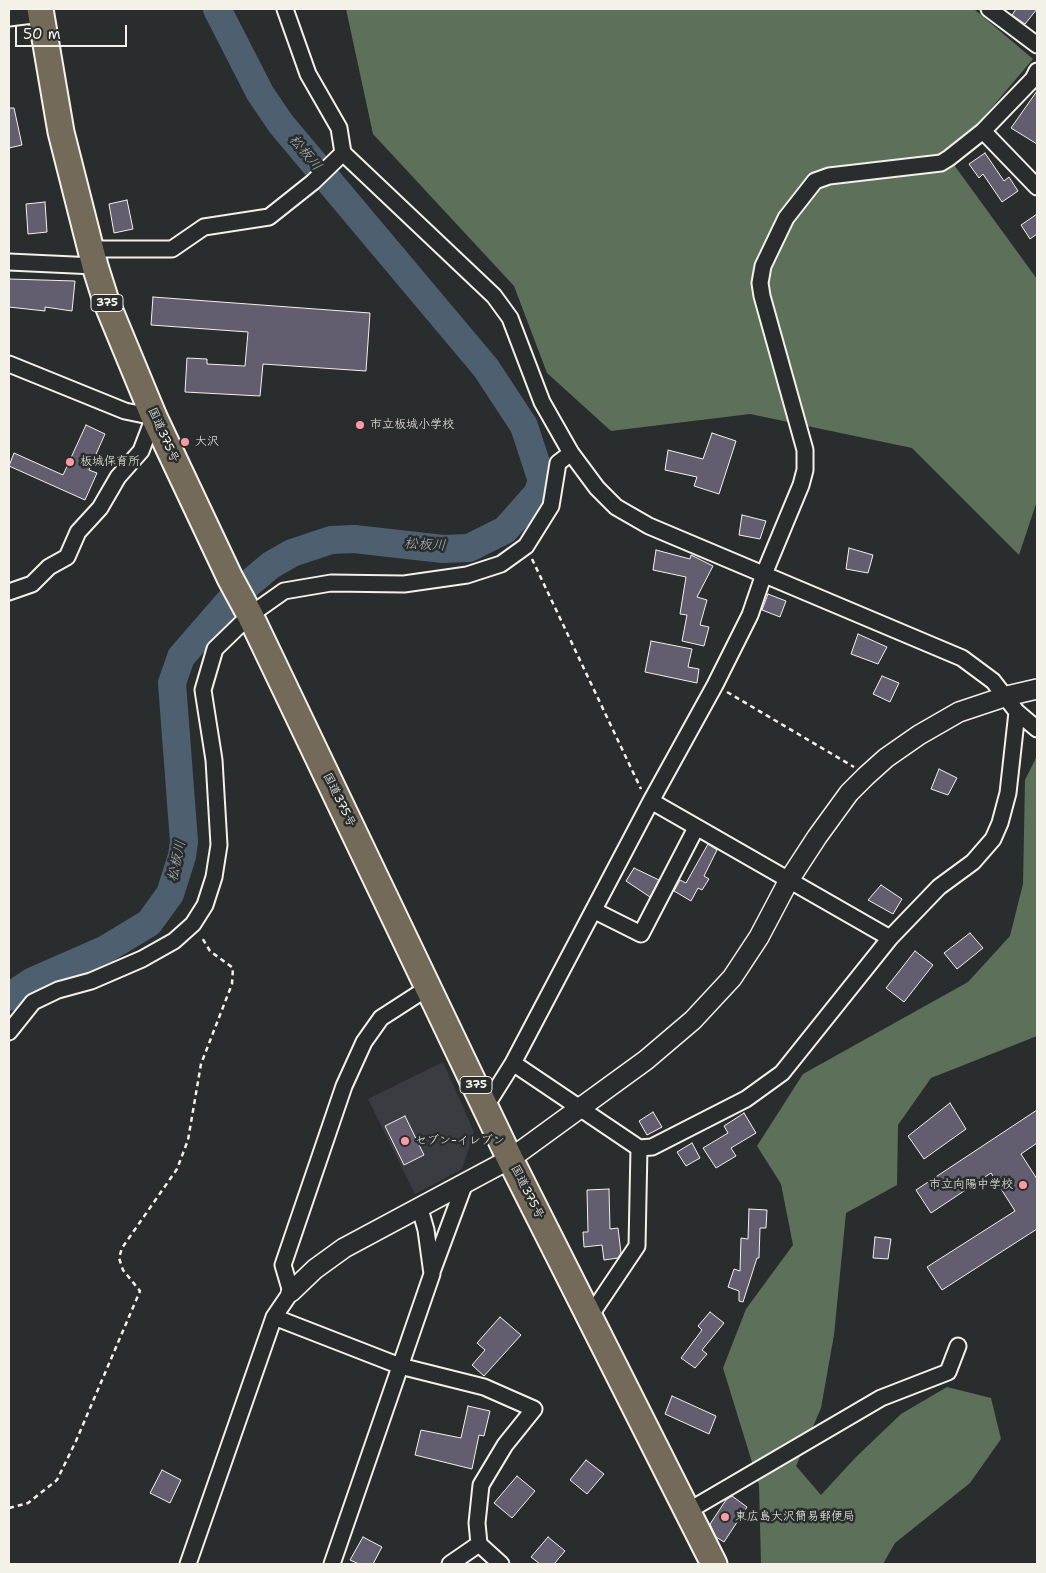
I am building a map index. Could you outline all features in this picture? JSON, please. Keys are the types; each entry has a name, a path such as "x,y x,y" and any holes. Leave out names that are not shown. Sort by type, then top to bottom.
{"highway":[{"name":"国道375号","path":"40,11 61,132 93,257 106,301 154,417 510,1159 714,1564"}],"street":[{"path":"9,262 93,257 172,249 204,227 269,217 314,182 338,157 339,128 308,74 285,9"},
{"path":"989,9 1037,45"},
{"path":"9,18 40,11"},
{"path":"486,1106 513,1063 595,911 651,801 715,685 750,615 764,574 803,477 805,450 760,283 763,266 786,218 815,181 829,176 941,163 983,131 1034,79 1037,71"},
{"path":"983,131 1037,187"},
{"path":"338,157 494,296 510,318 542,402 572,453 597,488 616,507 649,526 962,658 993,681 1007,696 1017,712 1037,728"},
{"path":"9,364 126,411 154,417 141,451 118,477 100,508 78,532 67,558 49,566 32,584 9,592"},
{"path":"9,1032 33,1002 58,990 91,981 142,959 174,941 193,924 205,905 214,877 219,845 214,760 203,690 215,649 247,609 284,591 331,584 404,584 467,575 501,564 526,546 551,506 558,464 572,453"},
{"path":"188,1564 274,1317 291,1292 315,1268 344,1248 381,1226 420,1209 510,1159 577,1108 646,1060 693,1020 732,978 760,937 789,880 849,793 866,776 886,758 919,735 959,712 1007,696 1037,689"},
{"path":"513,1063 577,1108 640,1148 652,1147 746,1098 782,1073 890,938 939,887 973,862 993,839 1000,823 1008,793 1017,712"},
{"path":"651,801 890,938"},
{"path":"595,911 641,934 696,828"},
{"path":"291,1292 283,1265 344,1086 364,1042 381,1018 429,987"},
{"path":"590,1316 637,1246 640,1148"},
{"path":"332,1564 465,1183"},
{"path":"420,1209 426,1230 432,1274"},
{"path":"274,1317 400,1366 484,1387 534,1409 505,1445 481,1484 477,1523 479,1544 501,1564"},
{"path":"688,1512 881,1398 948,1372 958,1346"},
{"path":"450,1564 479,1544"}],"path":[{"path":"526,546 644,796 651,801"},
{"path":"715,685 856,768 866,776"},
{"path":"9,1508 28,1503 57,1480 76,1441 140,1291 123,1270 119,1258 122,1248 177,1169 188,1140 201,1064 232,984 233,968 210,951 193,924"}],"shaded area":[{"path":"443,1062 474,1132 462,1169 415,1194 368,1099"}],"green space":[{"path":"346,9 974,9 1033,59 949,158 1037,279 1037,501 1019,555 912,448 750,414 611,431 547,373 514,286 373,134"},
{"path":"1037,756 1037,1036 931,1078 898,1125 897,1185 846,1213 834,1335 821,1408 796,1466 821,1495 855,1458 901,1414 947,1387 991,1398 1001,1439 970,1483 895,1543 883,1564 761,1564 759,1485 723,1368 746,1309 793,1245 781,1184 757,1146 803,1074 968,982 1010,936 1023,884 1025,780"}],"building":[{"path":"1016,9 1037,9 1025,24 1012,15"},
{"path":"1037,91 1037,144 1011,128"},
{"path":"9,108 14,108 22,145 9,148"},
{"path":"985,153 1004,181 1009,177 1018,191 1002,202 983,174 979,178 969,164"},
{"path":"127,200 133,229 114,233 109,204"},
{"path":"45,202 47,232 28,234 26,204"},
{"path":"1037,214 1037,234 1030,239 1021,225"},
{"path":"9,279 75,281 72,311 45,307 45,311 9,307"},
{"path":"153,297 370,313 366,371 263,364 260,396 185,392 187,358 207,359 207,364 245,366 248,332 151,325"},
{"path":"86,425 105,434 89,470 97,473 85,500 9,466 14,453 63,475"},
{"path":"712,433 736,441 719,494 694,486 697,477 665,470 668,450 703,459"},
{"path":"742,515 766,521 760,539 739,535"},
{"path":"849,548 873,555 868,573 846,569"},
{"path":"656,550 690,559 691,555 713,566 697,597 707,600 700,625 709,627 704,646 682,641 687,615 680,614 686,577 653,570"},
{"path":"768,594 786,601 780,617 762,610"},
{"path":"858,634 887,647 878,664 851,654"},
{"path":"651,641 692,649 688,667 699,669 697,683 645,672"},
{"path":"882,676 899,683 890,702 873,694"},
{"path":"939,769 957,778 948,795 931,789"},
{"path":"708,844 717,850 704,876 709,879 702,890 698,888 691,901 674,891 680,880 686,883"},
{"path":"634,868 659,880 650,897 626,881"},
{"path":"881,885 902,899 893,914 868,900"},
{"path":"970,933 983,948 957,969 944,953"},
{"path":"915,951 933,965 904,1002 886,988"},
{"path":"950,1103 966,1129 924,1159 908,1136"},
{"path":"1037,1110 1037,1143 1021,1154 1037,1179 1037,1229 942,1290 927,1267 1015,1211 991,1173 931,1213 916,1190"},
{"path":"653,1112 662,1127 647,1135 639,1121"},
{"path":"744,1113 756,1133 731,1148 736,1156 716,1168 703,1148 728,1133 724,1126"},
{"name":"セブン-イレブン","path":"405,1116 424,1155 404,1165 385,1126"},
{"path":"692,1143 700,1158 686,1166 677,1152"},
{"path":"609,1189 610,1229 618,1228 621,1253 618,1258 604,1260 602,1245 584,1247 583,1232 588,1232 587,1190"},
{"path":"749,1209 767,1210 766,1228 760,1228 759,1258 757,1258 743,1302 739,1301 739,1291 728,1287 734,1269 740,1271 741,1238 748,1239"},
{"path":"875,1237 891,1239 888,1259 873,1258"},
{"path":"710,1312 724,1323 702,1350 707,1354 695,1368 681,1358 702,1330 698,1326"},
{"path":"500,1317 521,1335 484,1376 472,1365 485,1350 477,1343"},
{"path":"672,1396 716,1416 709,1434 665,1414"},
{"path":"468,1406 490,1411 484,1436 479,1435 472,1469 415,1455 421,1430 461,1438"},
{"path":"586,1460 604,1474 587,1494 570,1480"},
{"path":"162,1470 181,1480 170,1503 150,1493"},
{"path":"517,1476 535,1491 512,1518 494,1503"},
{"path":"732,1496 747,1507 724,1542 716,1537 710,1524 726,1500"},
{"path":"363,1537 382,1547 373,1564 359,1564 350,1560"},
{"path":"548,1537 565,1551 554,1564 540,1564 531,1557"}],"waterway":[{"name":"松板川","path":"9,997 33,981 106,949 149,923 170,894 182,856 184,842 172,683 181,657 234,596 271,565 292,553 331,540 354,539 443,549 469,548 505,530 537,494 542,481 524,426 486,368 281,124 260,93 217,9"}],"place":[{"name":"市立板城小学校","path":"360,425"},
{"name":"大沢","path":"185,442"},
{"name":"板城保育所","path":"70,462"},
{"name":"セブン-イレブン","path":"405,1141"},
{"name":"市立向陽中学校","path":"1023,1185"},
{"name":"東広島大沢簡易郵便局","path":"725,1517"}]}
